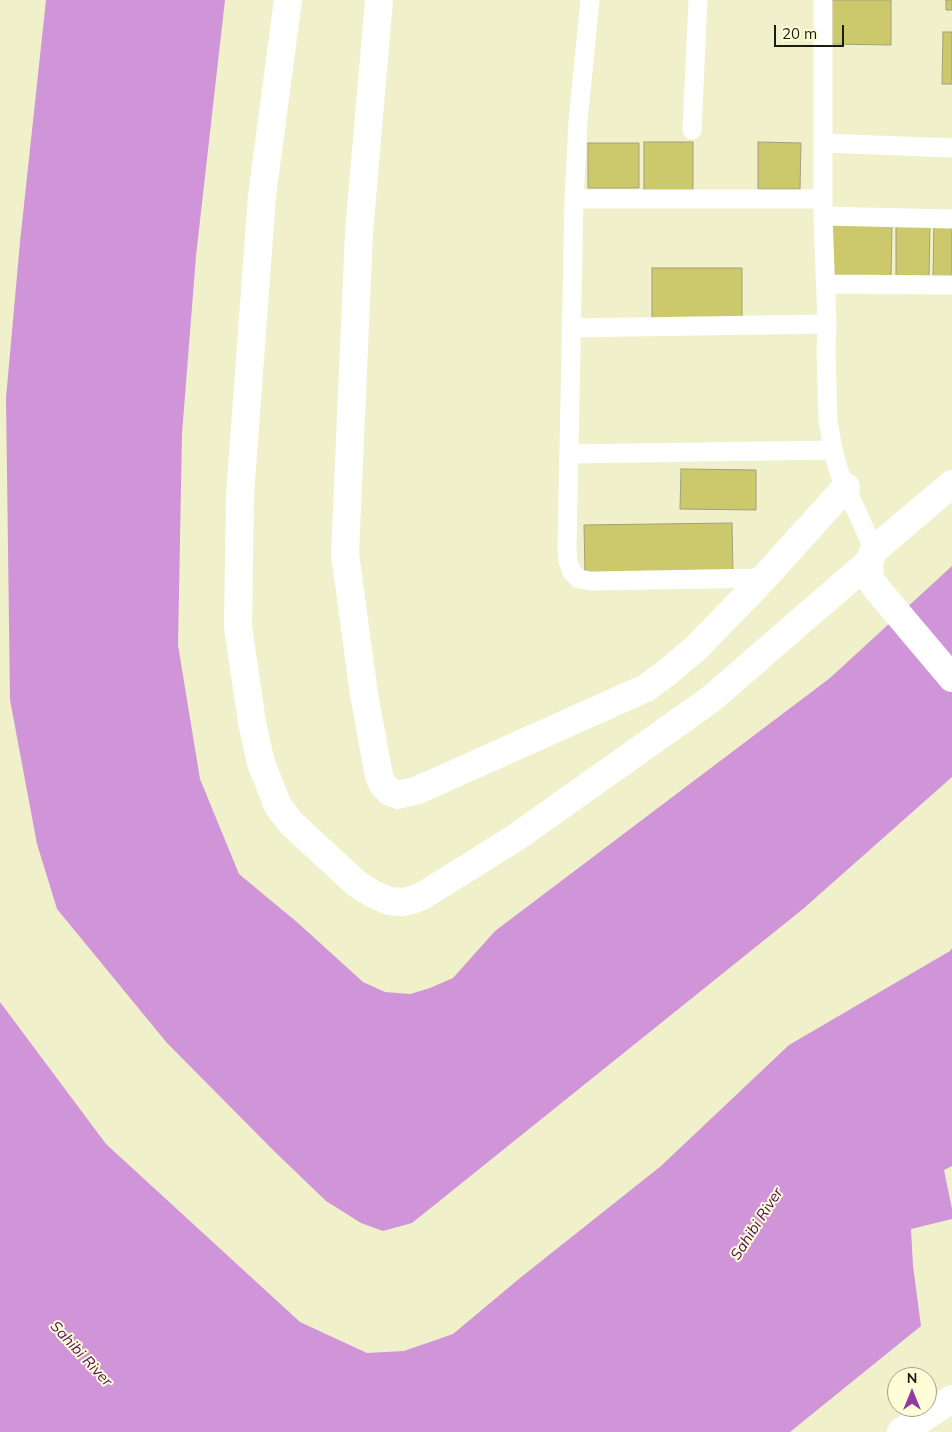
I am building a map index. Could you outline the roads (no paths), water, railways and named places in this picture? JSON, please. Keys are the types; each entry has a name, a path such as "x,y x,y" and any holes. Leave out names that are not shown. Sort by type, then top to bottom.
{"street":[{"path":"288,0 262,196 240,495 238,627 252,722 261,764 278,806 291,823 357,884 389,901 403,902 415,899 518,836 711,699 952,484"},
{"path":"379,0 359,233 345,554 364,694 379,776 383,785 390,792 398,795 418,790 646,688 695,649 764,578 846,487"},
{"path":"590,0 578,121 574,199 568,554 572,572 579,580 591,582 764,578"},
{"path":"692,130 698,0"},
{"path":"823,0 823,208 827,324 826,351 828,420 833,450 839,472 871,556 870,579 952,678"},
{"path":"824,143 952,148"},
{"path":"574,199 823,208 952,219"},
{"path":"826,284 952,285"},
{"path":"571,328 827,324"},
{"path":"569,454 833,450"},
{"path":"904,1431 948,1410"}],"water":[{"path":"46,0 225,0 196,256 182,434 178,645 200,779 239,874 298,923 363,982 385,992 410,994 453,978 495,931 830,678 952,566 952,777 803,909 412,1223 383,1231 361,1223 326,1201 167,1043 57,909 37,844 10,700 6,398 20,242"},
{"name":"Sahibi River","path":"952,948 952,1166 944,1170 952,1209 952,1219 911,1229 913,1266 921,1326 790,1432 0,1432 0,1002 106,1144 300,1322 367,1353 404,1351 453,1334 661,1166 789,1045 950,951"}]}
